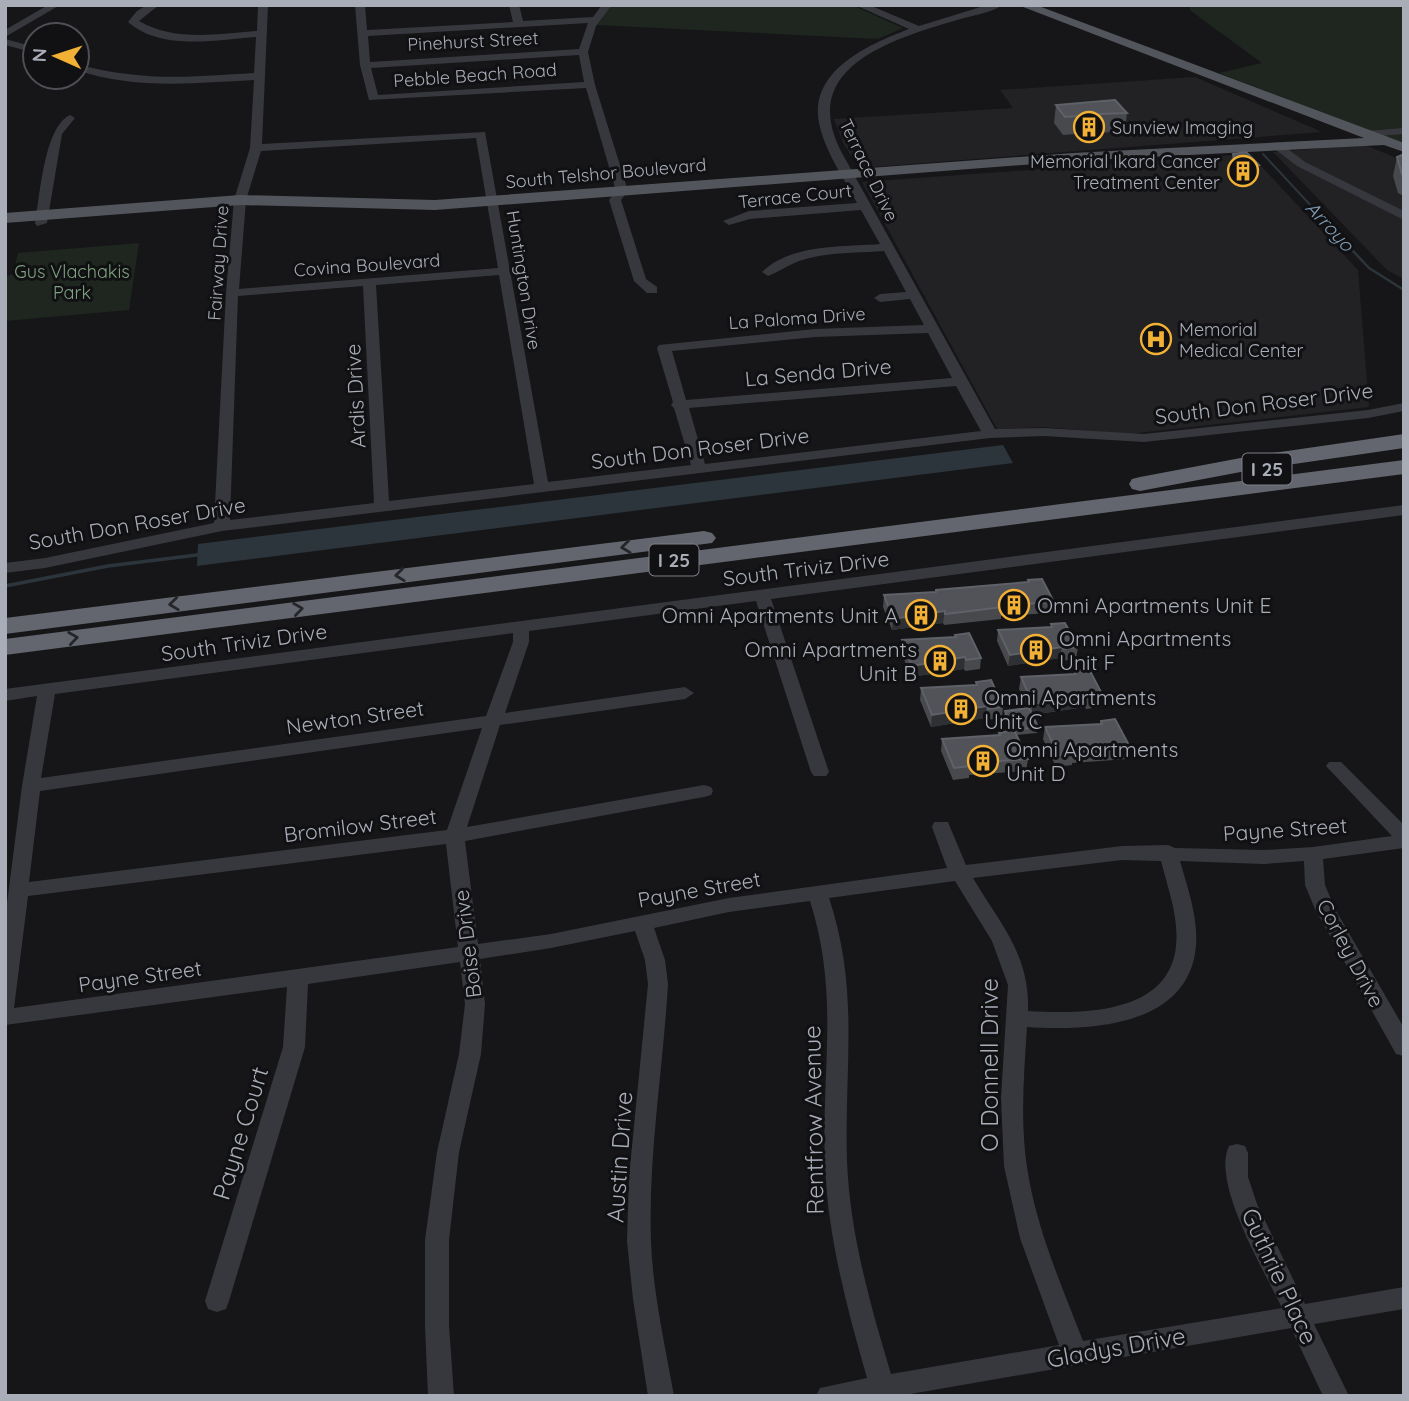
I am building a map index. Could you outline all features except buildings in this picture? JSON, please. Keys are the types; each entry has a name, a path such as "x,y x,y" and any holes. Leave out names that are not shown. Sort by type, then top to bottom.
{"highway":[{"path":"1131,486 1246,464 1404,441"},
{"name":"I 25","path":"5,626 1404,452"},
{"name":"I 25","path":"5,647 1404,467"},
{"path":"446,589 934,543 1404,484"}],"main road":[{"path":"1024,5 1255,92 1404,155"},
{"path":"1255,92 1363,137"},
{"path":"1320,121 1328,132 1320,138"},
{"name":"South Telshor Boulevard","path":"5,218 42,219 240,204 389,213 1093,158 1280,148 1363,137"},
{"name":"South Telshor Boulevard","path":"1209,150 1219,145 1320,138 1363,137 1386,141"},
{"path":"1386,141 1404,148"},
{"name":"South Telshor Boulevard","path":"1039,162 1076,163 1093,158"},
{"name":"South Telshor Boulevard","path":"5,226 42,219"}],"street":[{"path":"5,34 55,5"},
{"path":"154,5 133,22 158,34 186,37 262,34"},
{"name":"Fairway Drive","path":"222,526 232,293 240,204 256,148 263,5"},
{"name":"Pebble Beach Road","path":"360,5 365,65 373,99 590,85"},
{"path":"514,5 519,24"},
{"path":"607,5 594,20 583,52 640,281 652,290"},
{"path":"860,5 918,29"},
{"name":"Terrace Drive","path":"990,434 849,176 825,123 828,89 844,67 878,45 918,29 998,5"},
{"path":"363,33 594,20"},
{"name":"Pinehurst Street","path":"365,65 583,52"},
{"path":"91,71 116,78 158,81 260,76"},
{"path":"42,219 57,134 70,118"},
{"name":"South Telshor Boulevard","path":"1363,137 1404,131"},
{"name":"Huntington Drive","path":"256,148 481,134 542,489"},
{"name":"South Telshor Boulevard","path":"1386,141 1404,140"},
{"path":"1280,148 1301,164 1404,216"},
{"name":"Terrace Court","path":"729,220 749,215 865,206"},
{"path":"768,272 781,263 810,256 887,247"},
{"name":"Covina Boulevard","path":"232,293 504,271"},
{"name":"Ardis Drive","path":"369,283 382,506"},
{"path":"880,298 914,295"},
{"name":"La Paloma Drive","path":"678,405 664,348 815,333 933,329"},
{"name":"La Senda Drive","path":"678,405 961,381"},
{"path":"678,405 699,469"},
{"name":"South Don Roser Drive","path":"5,568 45,563 222,526 990,434 1044,432 1144,438 1368,414 1404,407"},
{"name":"South Triviz Drive","path":"5,695 1404,510"},
{"path":"762,595 820,772"},
{"name":"Boise Drive","path":"441,1396 437,1325 437,1240 448,1153 470,1054 475,1004 455,836 521,642 521,627"},
{"path":"5,1005 31,786 47,690"},
{"name":"Newton Street","path":"31,786 685,693"},
{"path":"1335,766 1404,839"},
{"name":"Bromilow Street","path":"19,890 455,836 704,791"},
{"name":"O Donnell Drive","path":"941,827 959,873 999,931 1010,952 1018,985 1013,1091 1015,1167 1040,1256 1075,1354"},
{"name":"Payne Street","path":"5,1017 468,953 729,905 959,873 1122,853 1168,852 1226,857 1312,854 1404,839"},
{"path":"1017,1018 1096,1021 1123,1015 1147,1004 1168,988 1180,969 1186,947 1184,919 1168,852"},
{"name":"Corley Drive","path":"1312,854 1315,885 1325,909 1404,1048"},
{"name":"Rentfrow Avenue","path":"817,893 829,928 836,967 836,1163 839,1210 852,1284 882,1387"},
{"name":"Austin Drive","path":"642,923 655,960 658,984 640,1195 639,1242 661,1396"},
{"name":"Payne Court","path":"217,1301 294,1047 298,978"},
{"name":"Guthrie Place","path":"1237,1153 1237,1177 1245,1203 1336,1396"},
{"name":"Gladys Drive","path":"829,1396 1404,1298"}],"shaded area":[{"path":"1195,77 1322,132 859,168 843,143 834,119 1013,108 1000,90"},
{"path":"1365,145 1404,161 1404,279 1387,270 1273,152"},
{"name":"Memorial Medical Center","path":"1250,154 1358,270 1369,407 1129,434 1042,427 997,429 862,182"},
{"path":"1003,445 1013,463 197,566 198,544"}],"green space":[{"path":"612,5 852,5 903,28 878,39 597,25"},
{"path":"1188,5 1404,5 1404,144 1219,73 1262,63 1191,11"},
{"name":"Gus Vlachakis Park","path":"139,243 129,310 5,321 5,277 13,274 18,253"}],"waterway":[{"name":"Arroyo","path":"1263,154 1339,236"},
{"name":"Arroyo","path":"1337,234 1369,268 1404,290"},
{"path":"5,586 108,566 197,555"}],"place":[{"name":"Sunview Imaging","path":"1089,127"},
{"name":"Memorial Ikard Cancer Treatment Center","path":"1243,171"},
{"name":"Memorial Medical Center","path":"1156,339"},
{"name":"Omni Apartments Unit E","path":"1014,605"},
{"name":"Omni Apartments Unit A","path":"921,615"},
{"name":"Omni Apartments Unit F","path":"1036,650"},
{"name":"Omni Apartments Unit B","path":"940,661"},
{"name":"Omni Apartments Unit C","path":"961,709"},
{"name":"Omni Apartments Unit D","path":"983,761"}]}
